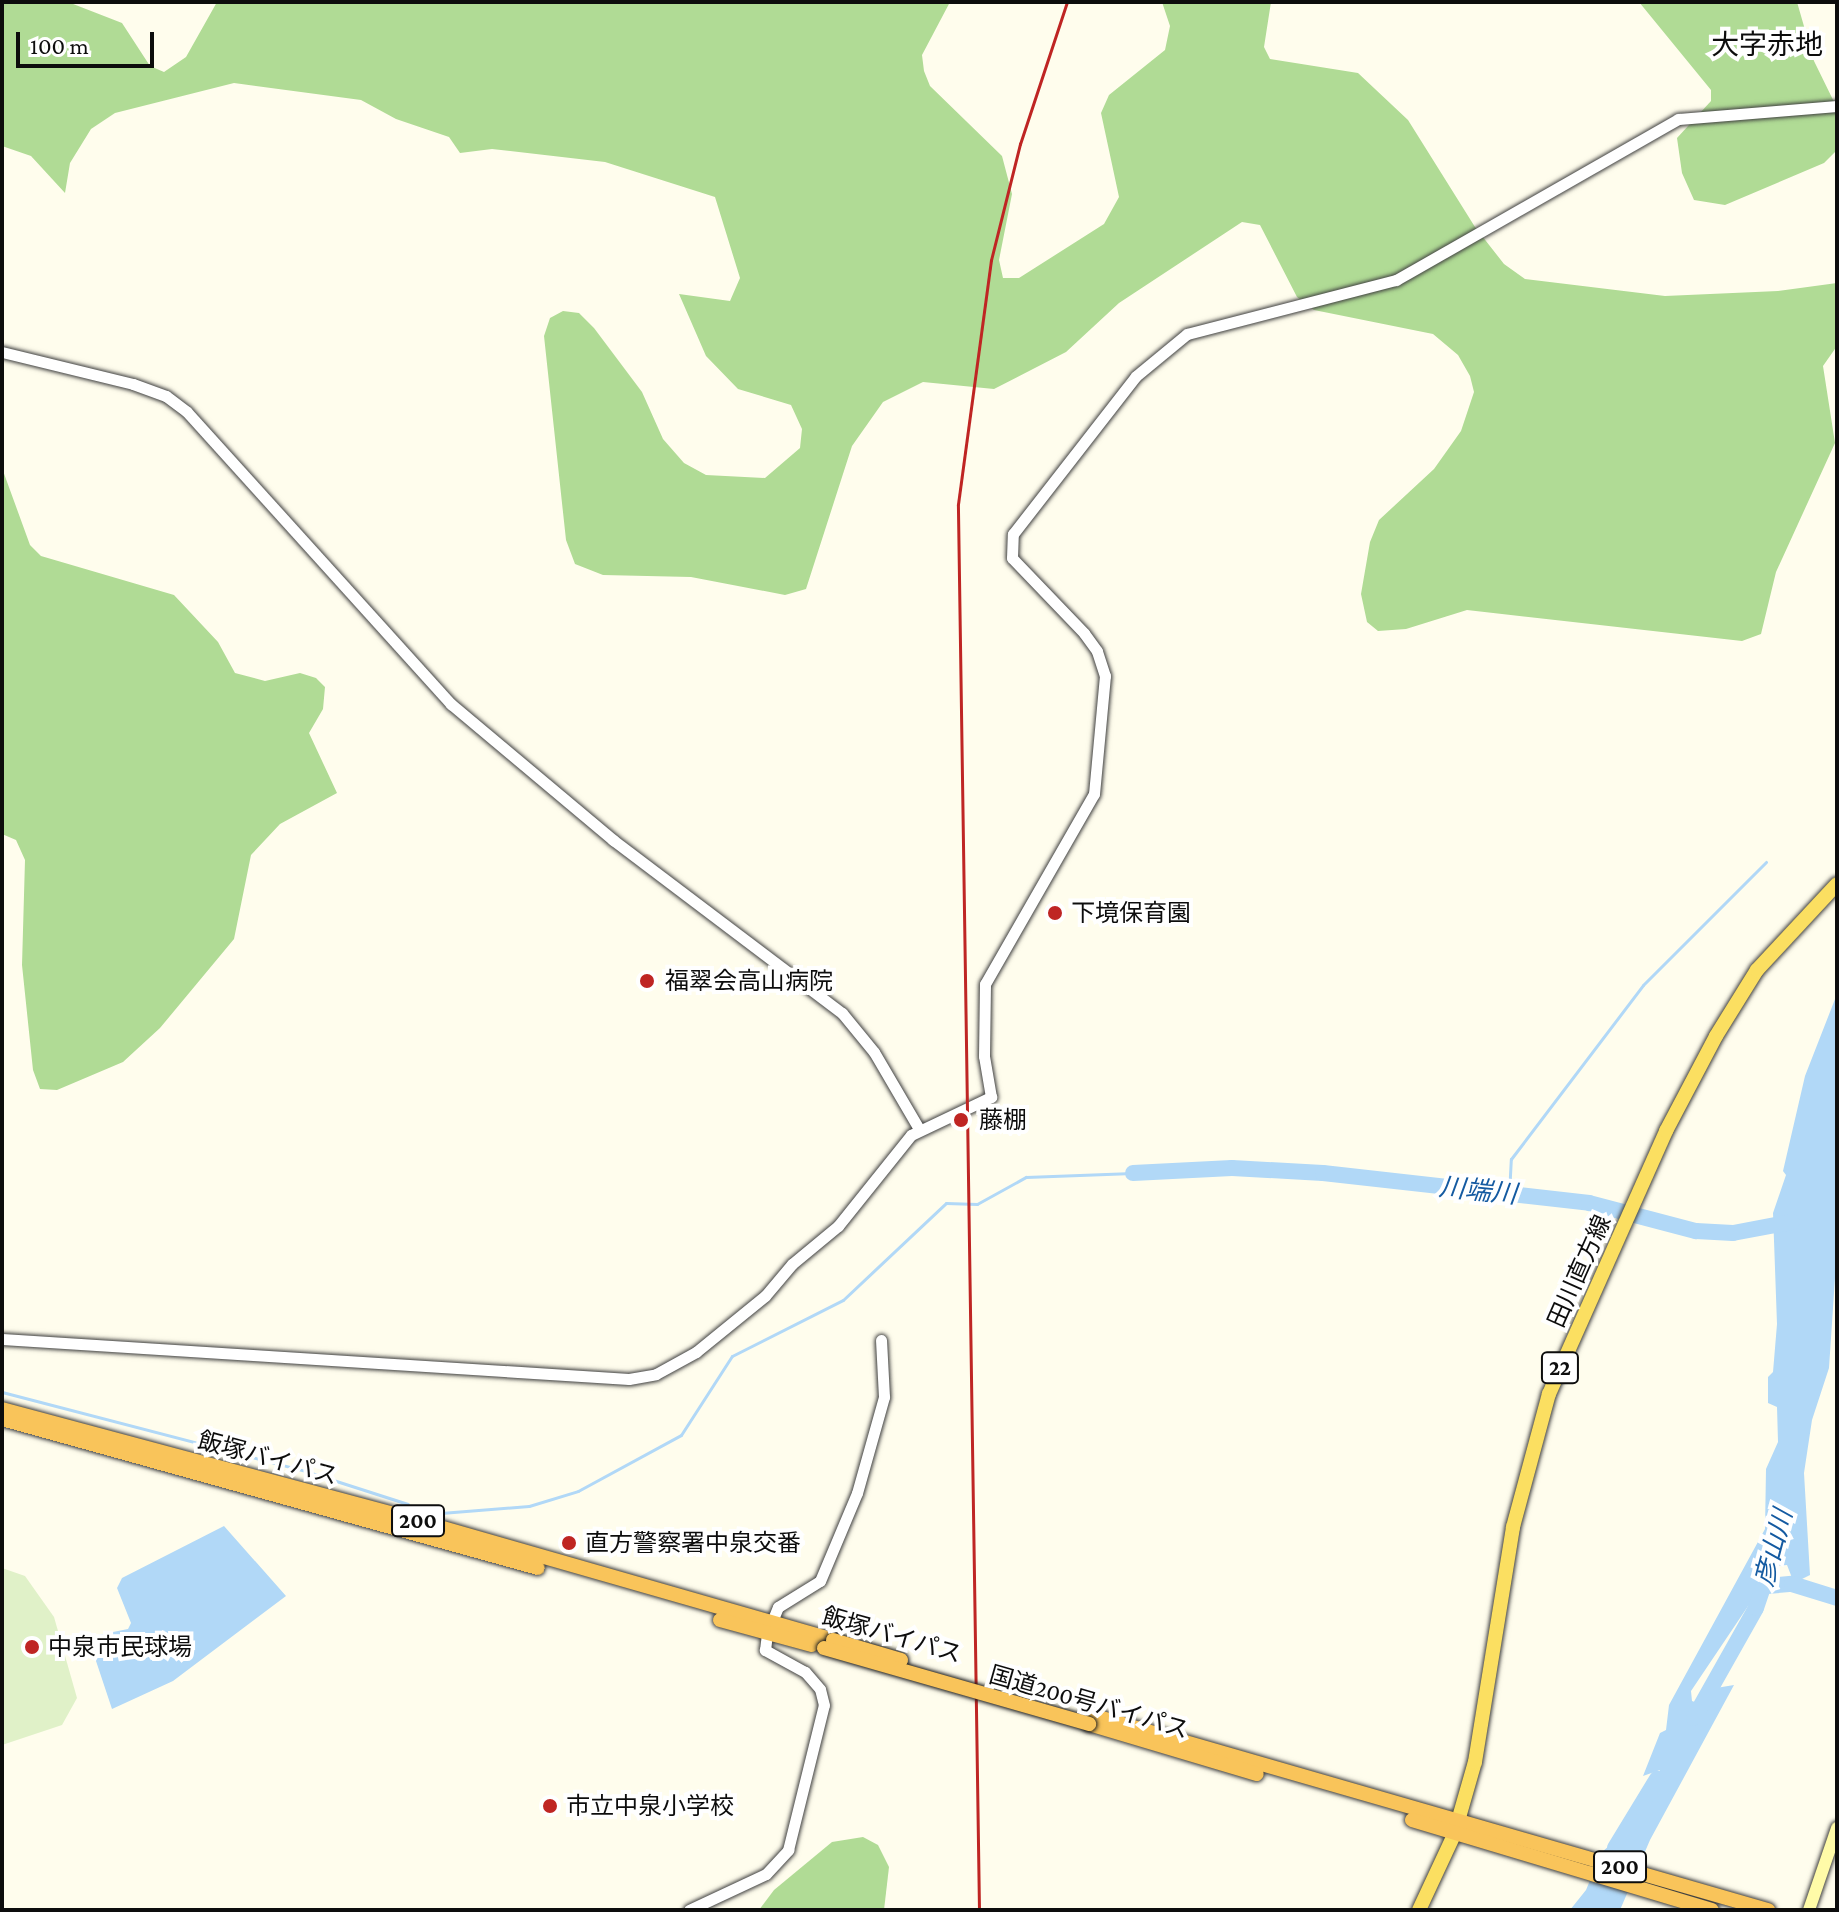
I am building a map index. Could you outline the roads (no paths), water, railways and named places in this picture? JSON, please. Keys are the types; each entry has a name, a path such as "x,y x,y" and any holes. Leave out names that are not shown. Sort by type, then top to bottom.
{"highway":[{"name":"飯塚バイパス","path":"2,1409 408,1518 768,1629"},
{"name":"国道200号バイパス","path":"2,1419 828,1644 1463,1830"},
{"name":"200","path":"1463,1830 1712,1910"},
{"name":"200","path":"1463,1830 1768,1910"}],"main road":[{"name":"田川直方線","path":"1419,1910 1463,1830 1513,1527 1549,1394 1666,1131 1716,1036 1757,970 1837,884"},
{"path":"1809,1910 1837,1828"}],"street":[{"path":"2,1339 575,1377 656,1374 696,1352 765,1296 792,1264 838,1226 894,1149 919,1129 991,1097 984,1056 985,984 1094,794 1102,662 1084,633 1024,575 1012,558 1011,545 1018,526 1136,376 1187,334 1396,280 1678,119 1837,106"},
{"path":"2,352 133,384 166,396 187,412 451,704 613,840 842,1013 874,1052 919,1129"},
{"path":"689,1910 766,1874 788,1850 824,1705 820,1689 805,1672 765,1650 768,1629 778,1607 820,1581 829,1566 877,1427 884,1397 881,1340"}],"water":[{"path":"1837,994 1837,1248 1829,1368 1812,1420 1804,1473 1810,1575 1794,1583 1787,1565 1775,1566 1691,1691 1692,1701 1700,1704 1716,1688 1734,1685 1650,1840 1620,1910 1570,1910 1586,1890 1602,1852 1631,1827 1660,1770 1643,1776 1660,1733 1666,1730 1669,1705 1765,1529 1766,1469 1778,1442 1777,1407 1768,1403 1768,1377 1773,1372 1777,1324 1773,1213 1786,1175 1783,1171 1805,1076"},
{"path":"224,1526 286,1596 173,1681 112,1709 88,1637 128,1629 131,1623 117,1588 122,1578"}],"waterway":[{"path":"1509,1194 1511,1159 1643,985 1766,862"},
{"name":"川端川","path":"1133,1173 1232,1168 1323,1173 1589,1203 1696,1231 1733,1233 1792,1222"},
{"path":"441,1513 529,1506 578,1491 681,1435 732,1356 843,1300 946,1203 977,1204 1026,1177 1133,1173"},
{"path":"2,1392 305,1471 408,1504"},
{"name":"彦山川","path":"1694,1718 1756,1608 1776,1549"},
{"path":"1767,1586 1792,1584 1837,1598"},
{"name":"彦山川","path":"1615,1848 1657,1779"}],"railway":[{"path":"979,1910 958,504 991,260 1020,144 1067,2"}],"place":[{"name":"下境保育園","path":"1055,913"},
{"name":"福翠会高山病院","path":"647,981"},
{"name":"藤棚","path":"961,1120"},
{"name":"直方警察署中泉交番","path":"569,1543"},
{"name":"中泉市民球場","path":"32,1647"},
{"name":"市立中泉小学校","path":"550,1806"}],"district":[{"name":"大字赤地","path":"1767,45"}]}
